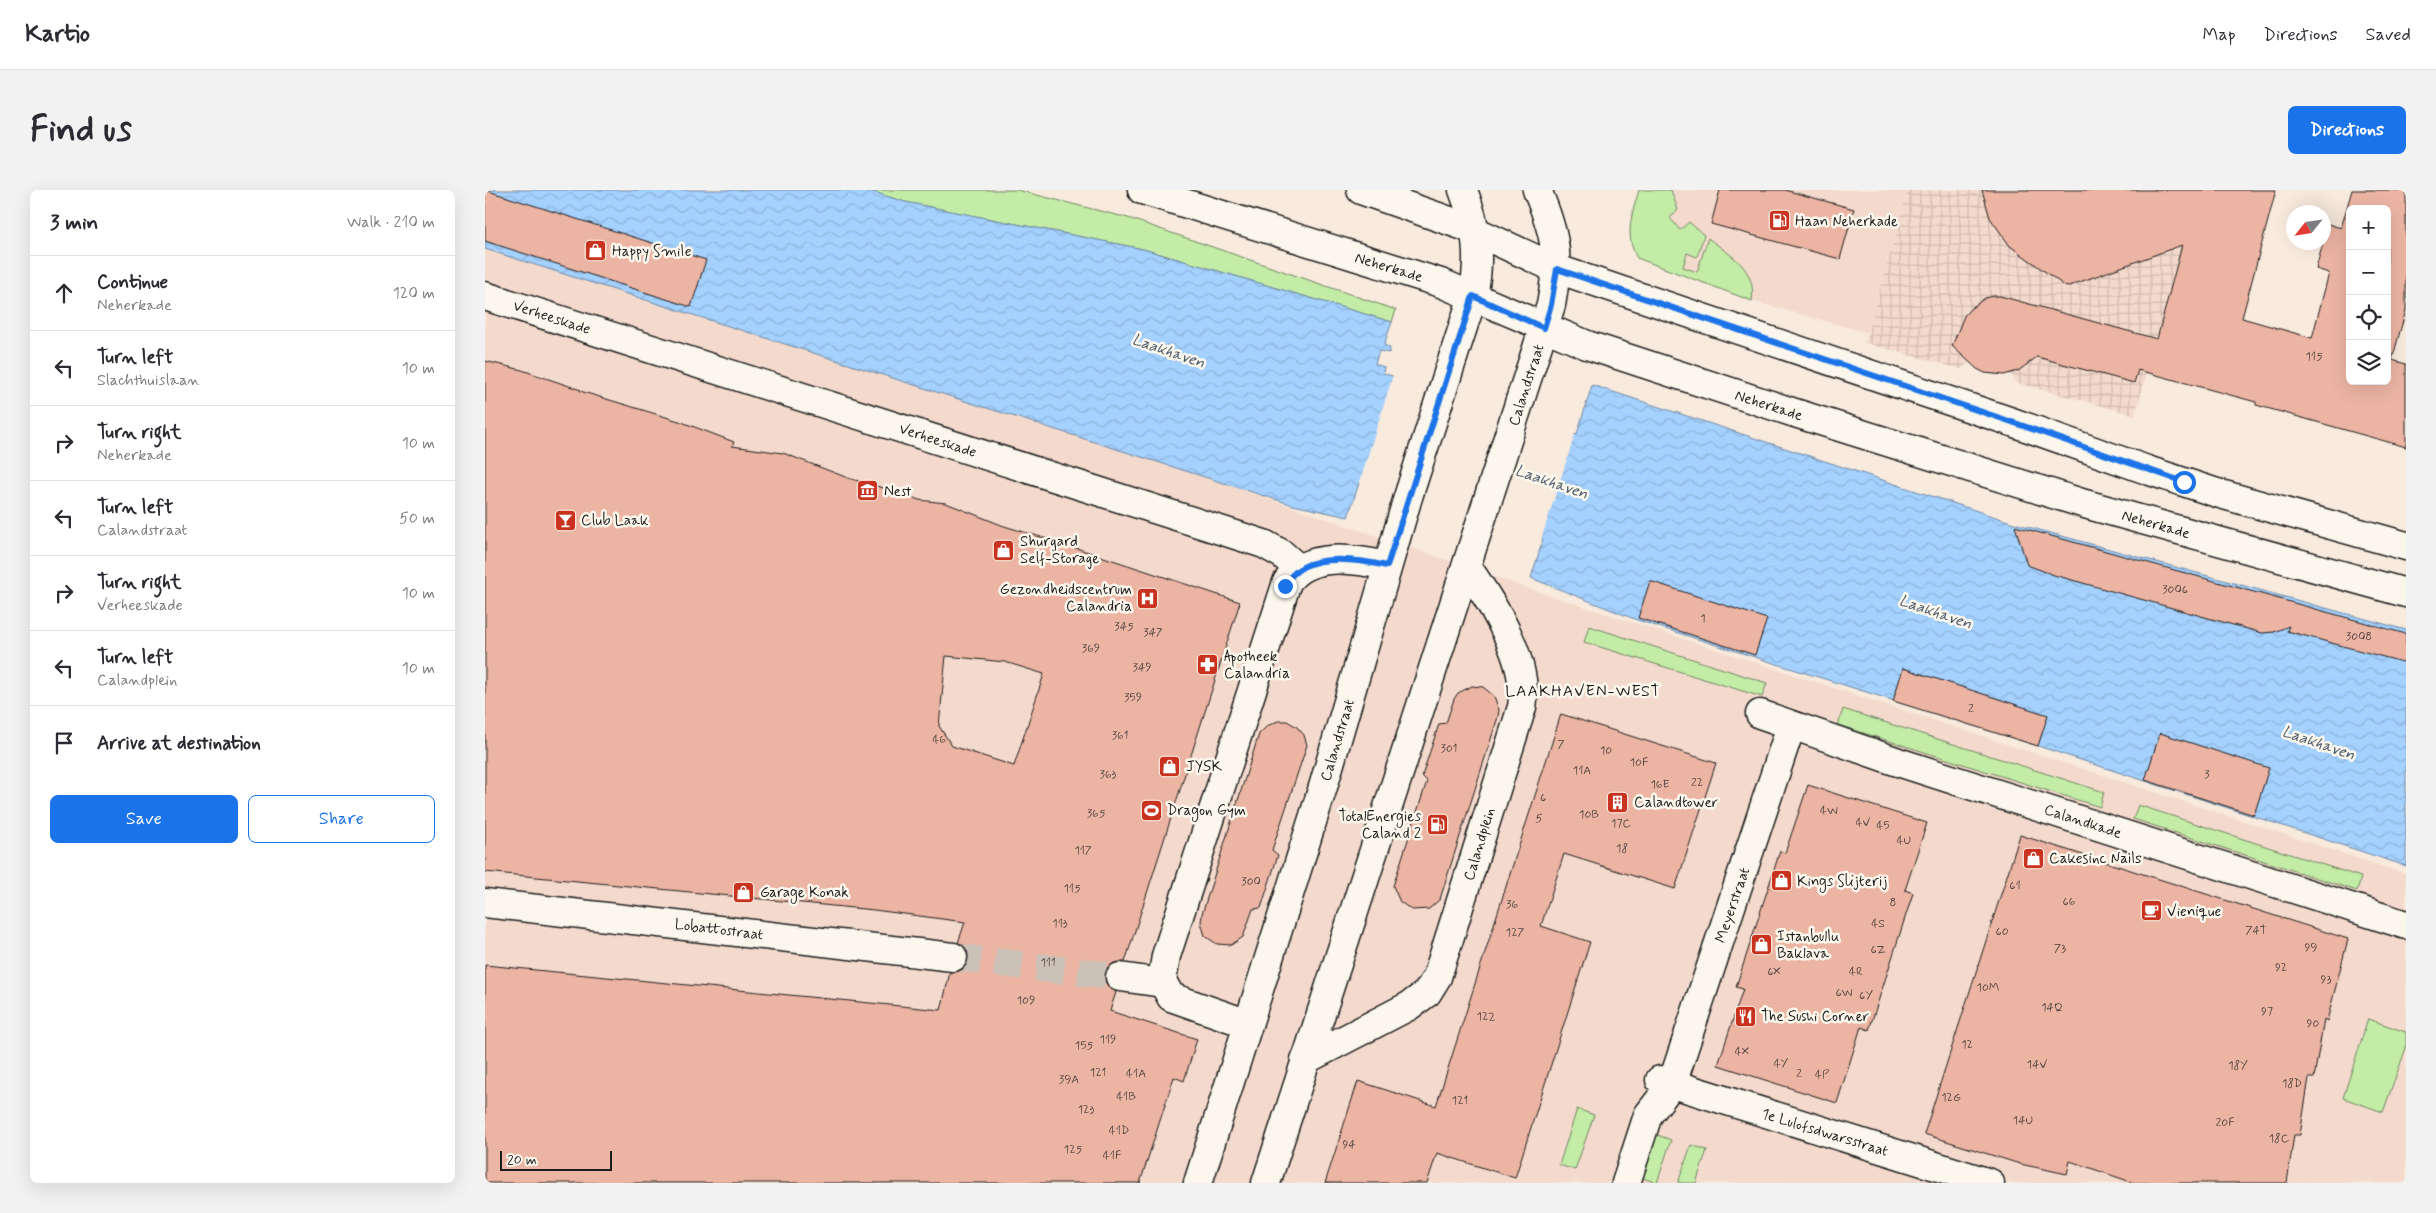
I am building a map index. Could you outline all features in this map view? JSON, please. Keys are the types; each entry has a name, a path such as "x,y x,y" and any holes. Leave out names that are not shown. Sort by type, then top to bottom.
{"main road":[{"name":"Neherkade","path":"1142,190 1424,277 1473,296 1544,328 1653,367 2009,481 2406,593"},
{"path":"1361,190 1442,217 1557,269 2012,422 2201,488 2406,546"},
{"name":"Calandstraat","path":"1197,1183 1343,720 1408,496 1473,296 1479,264 1476,232 1463,190"},
{"name":"Calandstraat","path":"1266,1183 1483,521 1551,305 1557,269 1553,236 1537,190"},
{"name":"Verheeskade","path":"485,296 1264,544 1282,554 1299,569"},
{"path":"1248,1024 1177,1001 1167,993 1163,983 1166,956 1285,586 1299,569 1308,564 1360,560 1387,566"},
{"name":"Calandplein","path":"1305,1060 1409,1006 1427,993 1437,977 1522,707 1525,691 1522,674 1506,635 1490,602 1467,567"},
{"name":"Calandkade","path":"1761,714 1791,726 2406,925"},
{"name":"Meyerstraat","path":"1626,1183 1649,1115 1666,1082 1791,726"},
{"name":"Lobattostraat","path":"485,903 953,957"},
{"path":"1120,977 1163,983"},
{"name":"1e Lulofsdwarsstraat","path":"1666,1082 1990,1183"}],"shaded area":[{"path":"1671,190 1908,190 1868,333 1752,301 1753,285 1746,270 1708,238 1697,272 1682,267 1687,253 1697,257 1704,235 1689,223 1680,230 1670,218 1678,210"},
{"path":"1908,190 2198,190 2135,415 2014,382 2011,374 1995,375 1985,373 1970,362 1961,369 1865,343"},
{"path":"485,229 1545,594 2406,874 2406,1183 485,1183"}],"green space":[{"path":"867,190 1017,190 1128,218 1396,310 1392,322 1143,249 905,202"},
{"path":"1639,190 1671,190 1678,210 1670,218 1680,230 1689,222 1704,235 1697,257 1687,253 1683,267 1697,272 1708,238 1733,257 1746,271 1752,290 1752,301 1637,258 1630,233 1632,216"},
{"path":"1589,626 1767,683 1762,697 1584,642"},
{"path":"1843,709 2104,792 2100,807 1838,725"},
{"path":"2138,805 2361,877 2357,891 2133,819"},
{"path":"2368,1019 2406,1032 2406,1048 2383,1112 2343,1098"},
{"path":"1577,1109 1594,1115 1575,1170 1559,1165"},
{"path":"1655,1134 1671,1140 1657,1183 1640,1177"},
{"path":"1691,1145 1707,1150 1696,1183 1678,1183"}],"water":[{"name":"Laakhaven","path":"485,190 867,190 905,202 1143,249 1392,322 1384,345 1390,348 1389,353 1379,351 1375,364 1384,367 1383,373 1574,435 1577,434 1592,385 2014,523 2406,630 2406,866 2038,746 1637,620 1531,578 1543,539 1360,480 1348,517 1293,505 485,249"}],"pier":[{"path":"1393,375 1575,434 1541,540 1360,481"}],"building":[{"name":"Happy Smile","path":"485,190 706,260 691,307 485,241"},
{"path":"1720,190 1785,190 1854,209 1840,259 1711,224"},
{"path":"1982,190 2276,190 2242,318 2312,338 2329,273 2316,269 2321,250 2331,250 2331,225 2341,228 2346,211 2346,385 2391,385 2391,205 2348,205 2352,190 2406,190 2406,310 2392,360 2406,364 2406,447 2256,405 2256,402 2138,370 2134,383 2037,357 2018,371 2004,375 1985,373 1977,369 1952,346 1964,316 1985,298 1994,296 2000,296 2157,339 2182,245 2066,287 2010,246 1990,218"},
{"path":"485,361 522,370 580,391 679,421 734,442 732,446 783,453 848,478 888,488 919,500 946,503 1004,526 1240,602 1125,962 1114,963 1107,968 1105,974 1106,983 1116,992 1110,1011 1197,1039 1184,1081 1174,1077 1140,1183 485,1183 485,965 941,1010 950,972 960,971 966,966 969,958 967,950 958,943 965,922 874,910 485,872","holes":["946,656 1005,662 1044,674 1014,766 952,746 939,726"]},
{"path":"2015,526 2406,634 2406,663 2287,631 2289,626 2274,632 2262,633 2054,575 2027,565"},
{"path":"1650,581 1767,619 1755,655 1638,618"},
{"path":"1903,668 2048,715 2038,746 1893,701"},
{"path":"1472,686 1483,687 1494,696 1499,710 1498,717 1440,899 1429,909 1412,910 1400,902 1393,886 1427,781 1422,776 1439,724 1446,723 1458,693"},
{"path":"1561,714 1716,763 1675,889 1564,854 1541,926 1590,942 1515,1178 1437,1153 1427,1183 1325,1183 1358,1081 1436,1106"},
{"path":"1278,721 1287,721 1297,727 1304,735 1307,745 1272,850 1278,855 1261,908 1253,909 1243,937 1231,945 1217,944 1205,936 1201,922 1202,914 1259,734 1267,726"},
{"path":"2160,733 2269,768 2254,815 2145,780"},
{"path":"1808,785 1927,823 1905,890 1913,893 1869,1030 1861,1027 1837,1103 1718,1065 1743,989 1736,987 1780,851 1785,853"},
{"path":"2020,835 2348,939 2327,1021 2324,1019 2314,1078 2309,1078 2300,1135 2294,1135 2287,1183 2134,1183 2070,1161 2067,1174 2020,1164 1924,1134"}],"tunnel":[{"path":"953,957 1120,977"}],"place":[{"name":"Haan Neherkade","path":"1779,221"},
{"name":"Happy Smile","path":"596,251"},
{"name":"Nest","path":"868,491"},
{"name":"Club Laak","path":"565,520"},
{"name":"Shurgard Self-Storage","path":"1004,550"},
{"name":"Gezondheidscentrum Calandria","path":"1148,598"},
{"name":"Apotheek Calandria","path":"1208,665"},
{"name":"JYSK","path":"1170,766"},
{"name":"Calandtower","path":"1618,802"},
{"name":"Dragon Gym","path":"1151,810"},
{"name":"TotalEnergies Caland 2","path":"1437,825"},
{"name":"Cakesinc Nails","path":"2033,858"},
{"name":"Kings Slijterij","path":"1781,881"},
{"name":"Garage Konak","path":"744,892"},
{"name":"Vienique","path":"2151,911"},
{"name":"Istanbullu Baklava","path":"1761,945"},
{"name":"The Sushi Corner","path":"1745,1016"}],"district":[{"name":"LAAKHAVEN-WEST","path":"1583,690"}],"route":[{"path":"1285,586 1293,574 1308,564 1360,560 1387,566 1473,296 1544,328 1551,305 1557,269 2184,482"}]}
